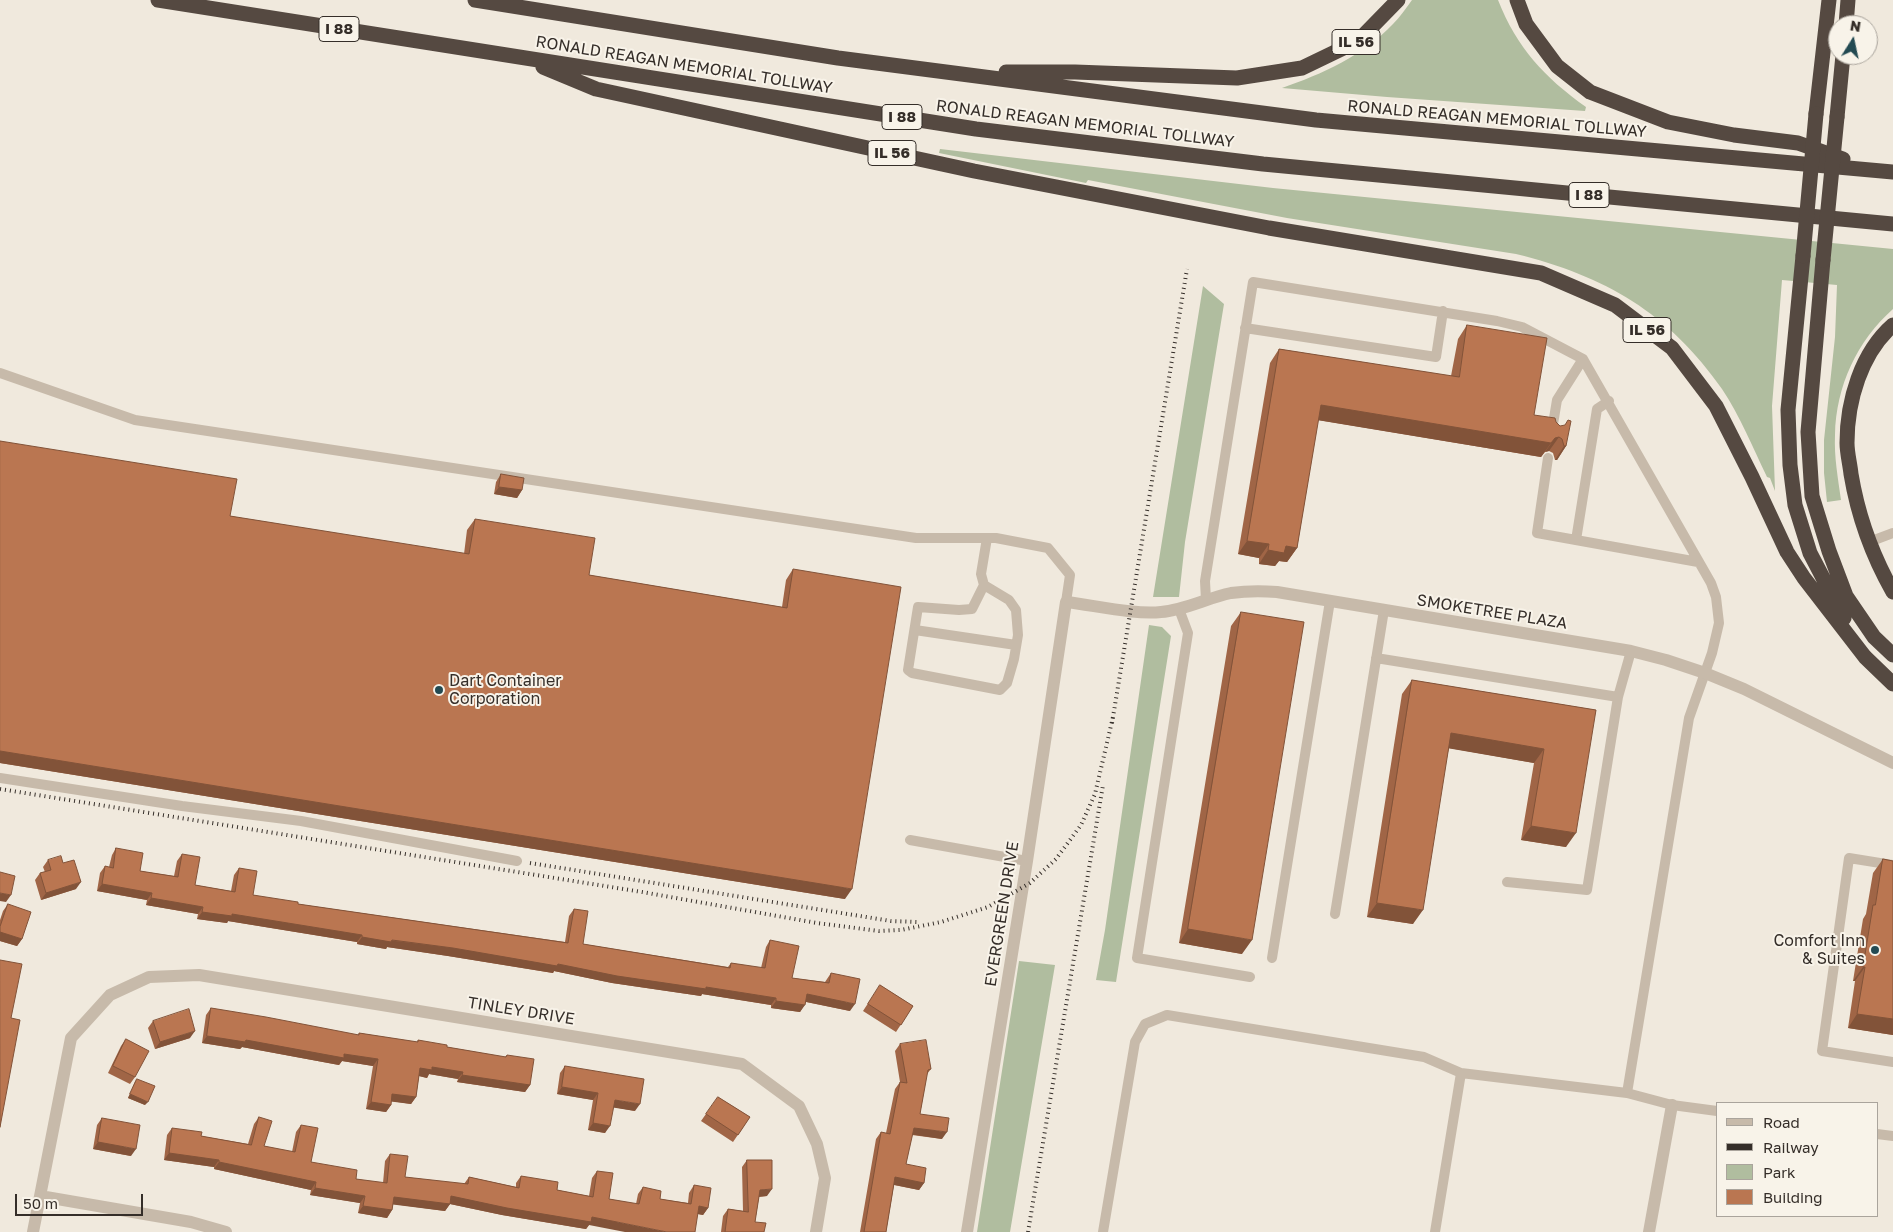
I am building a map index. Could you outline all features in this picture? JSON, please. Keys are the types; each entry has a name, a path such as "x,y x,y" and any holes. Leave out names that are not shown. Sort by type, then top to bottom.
{"highway":[{"name":"RONALD REAGAN MEMORIAL TOLLWAY","path":"158,0 976,128 1263,164 1893,224"},
{"name":"RONALD REAGAN MEMORIAL TOLLWAY","path":"475,0 828,57 1316,120 1893,172"},
{"name":"IL 56","path":"944,72 1075,72 1237,78 1302,68 1358,41 1398,0"},
{"path":"1517,0 1526,24 1557,66 1590,92 1668,122 1734,135 1798,144 1876,170"},
{"path":"1829,0 1816,114 1788,410 1790,465 1794,505 1810,553 1865,657"},
{"path":"1847,15 1848,0"},
{"name":"IL 56","path":"520,58 596,89 974,171 1270,228 1541,273 1615,305 1672,348 1716,406 1787,552 1804,578 1865,657 1893,684"},
{"path":"1842,65 1822,260 1808,432 1812,496 1829,551 1846,596 1874,637 1893,655"},
{"path":"1893,325 1879,339 1857,381 1850,407 1846,444 1856,501 1869,542 1893,592"}],"street":[{"name":"SMOKETREE PLAZA","path":"1066,602 1160,612 1179,609 1232,593 1277,592 1632,651 1704,673 1744,690 1893,763"},
{"name":"EVERGREEN DRIVE","path":"967,1232 1027,861 1066,602"},
{"name":"TINLEY DRIVE","path":"40,1196 71,1038 110,995 149,977 199,975 742,1064 799,1106 817,1144 825,1178 816,1232"},
{"path":"1649,1232 1672,1105"},
{"path":"33,1232 40,1196 191,1222 226,1232"}],"lane":[{"path":"1206,600 1205,581 1253,282 1443,311 1522,327 1583,359 1710,583 1718,611 1719,623 1712,653 1689,718 1627,1093"},
{"path":"1245,328 1436,358 1443,311"},
{"path":"1552,433 1556,400 1583,359"},
{"path":"0,373 135,420 916,538 996,538 1048,548 1070,575 1066,602"},
{"path":"1576,540 1597,409 1608,401"},
{"path":"1548,458 1537,533 1698,562"},
{"path":"1869,542 1893,533"},
{"path":"984,585 1009,600 1016,610 1018,635 1007,683 1000,690 912,673 908,670 918,607 972,609 984,585 981,574 986,538"},
{"path":"1272,958 1330,601"},
{"path":"1179,609 1188,633 1137,958 1250,977"},
{"path":"1335,914 1384,610"},
{"path":"915,630 1016,645"},
{"path":"1507,882 1587,890 1618,697 1632,651"},
{"path":"1376,658 1618,697"},
{"path":"0,778 182,806 301,821 517,861"},
{"path":"910,840 1027,861"},
{"path":"1893,865 1850,858 1822,1050 1893,1062"},
{"path":"1103,1232 1135,1042 1145,1024 1167,1015 1424,1057 1461,1073 1627,1093 1672,1105 1716,1111"},
{"path":"1435,1232 1461,1073"},
{"path":"1878,1134 1893,1136"}],"green space":[{"path":"1412,0 1498,0 1514,33 1533,60 1557,84 1586,107 1585,111 1282,88 1327,70 1369,46 1398,18"},
{"path":"940,149 1273,188 1893,249 1893,309 1869,335 1859,350 1844,382 1839,399 1835,443 1836,468 1841,500 1827,502 1824,473 1824,440 1835,337 1837,285 1782,280 1772,406 1775,491 1735,410 1702,362 1680,339 1632,301 1606,286 1578,274 1516,254 1287,218 1088,180 1086,183 939,153"},
{"path":"1203,286 1224,304 1185,542 1179,597 1153,597"},
{"path":"1149,625 1162,627 1171,636 1116,982 1096,980 1105,930"},
{"path":"1019,961 1055,965 1010,1232 977,1232"}],"building":[{"path":"1467,325 1547,338 1534,415 1555,418 1560,426 1565,425 1568,420 1571,421 1566,446 1564,446 1562,439 1559,437 1555,438 1551,443 1321,405 1297,548 1286,546 1284,553 1268,550 1269,544 1247,541 1279,349 1459,377"},
{"name":"Dart Container Corporation","path":"0,441 237,479 230,516 469,554 475,519 595,538 589,575 787,608 793,569 901,587 852,889 0,751"},
{"path":"501,474 524,478 522,490 499,487"},
{"path":"1241,612 1304,622 1252,940 1188,929"},
{"path":"1412,680 1596,710 1576,833 1531,826 1544,749 1451,733 1423,910 1377,903"},
{"path":"116,848 143,853 140,871 178,877 182,854 200,857 195,885 235,892 239,868 257,871 253,895 298,902 298,904 568,943 574,909 588,911 583,944 730,968 731,963 765,968 770,940 799,946 792,978 829,983 831,973 860,979 855,1004 807,994 805,1005 776,1001 776,998 706,987 706,989 617,976 558,964 557,966 453,948 392,940 391,942 362,937 362,935 232,914 232,916 202,912 203,907 151,898 152,893 102,884 105,866 113,868"},
{"path":"61,856 63,863 74,860 81,882 46,893 40,873 51,870 48,860"},
{"name":"Comfort Inn & Suites","path":"1883,859 1893,861 1893,1019 1857,1014 1873,905 1875,905"},
{"path":"0,872 15,876 11,895 0,893"},
{"path":"8,904 31,912 22,939 0,932"},
{"path":"0,960 22,964 11,1018 20,1020 0,1127"},
{"path":"880,985 913,1006 901,1025 868,1004"},
{"path":"211,1008 359,1035 359,1033 418,1042 418,1040 506,1057 507,1055 534,1059 530,1085 462,1075 463,1072 432,1067 432,1070 420,1068 416,1097 392,1094 391,1105 371,1102 378,1059 344,1054 344,1058 246,1040 245,1042 207,1036"},
{"path":"189,1009 195,1031 160,1042 153,1021"},
{"path":"126,1039 149,1051 135,1077 113,1066"},
{"path":"926,1040 931,1069 928,1070 920,1114 949,1118 947,1132 914,1128 906,1164 926,1168 924,1183 895,1177 886,1232 864,1232 881,1132 890,1134 900,1082 907,1083 900,1044"},
{"path":"565,1066 644,1079 640,1104 615,1100 610,1126 593,1123 598,1093 562,1087"},
{"path":"137,1079 155,1086 148,1102 130,1094"},
{"path":"718,1097 750,1117 738,1135 706,1114"},
{"path":"259,1117 272,1121 264,1146 295,1152 301,1125 318,1128 311,1162 357,1170 356,1179 387,1183 390,1154 408,1156 405,1177 468,1184 469,1177 519,1188 521,1176 558,1182 557,1190 593,1197 597,1171 613,1173 609,1199 639,1204 643,1187 661,1191 660,1199 691,1204 694,1185 711,1188 708,1208 699,1206 695,1232 667,1232 592,1217 591,1222 507,1208 451,1196 450,1204 394,1197 392,1210 363,1206 365,1196 315,1188 316,1182 219,1162 219,1160 169,1153 172,1128 202,1132 201,1136 251,1145"},
{"path":"102,1118 140,1125 136,1149 98,1142"},
{"path":"747,1160 772,1160 772,1189 760,1190 755,1222 766,1223 764,1232 725,1232 728,1209 748,1212"}],"railway":[{"path":"1112,723 1187,269"},
{"path":"0,789 642,892 817,923 879,931 901,930 941,922 988,907 1030,883 1056,859 1081,825 1095,794 1113,717"},
{"path":"1028,1232 1103,785"},
{"path":"530,863 891,921 918,922"}],"place":[{"name":"Dart Container Corporation","path":"439,690"},
{"name":"Comfort Inn & Suites","path":"1875,950"}]}
